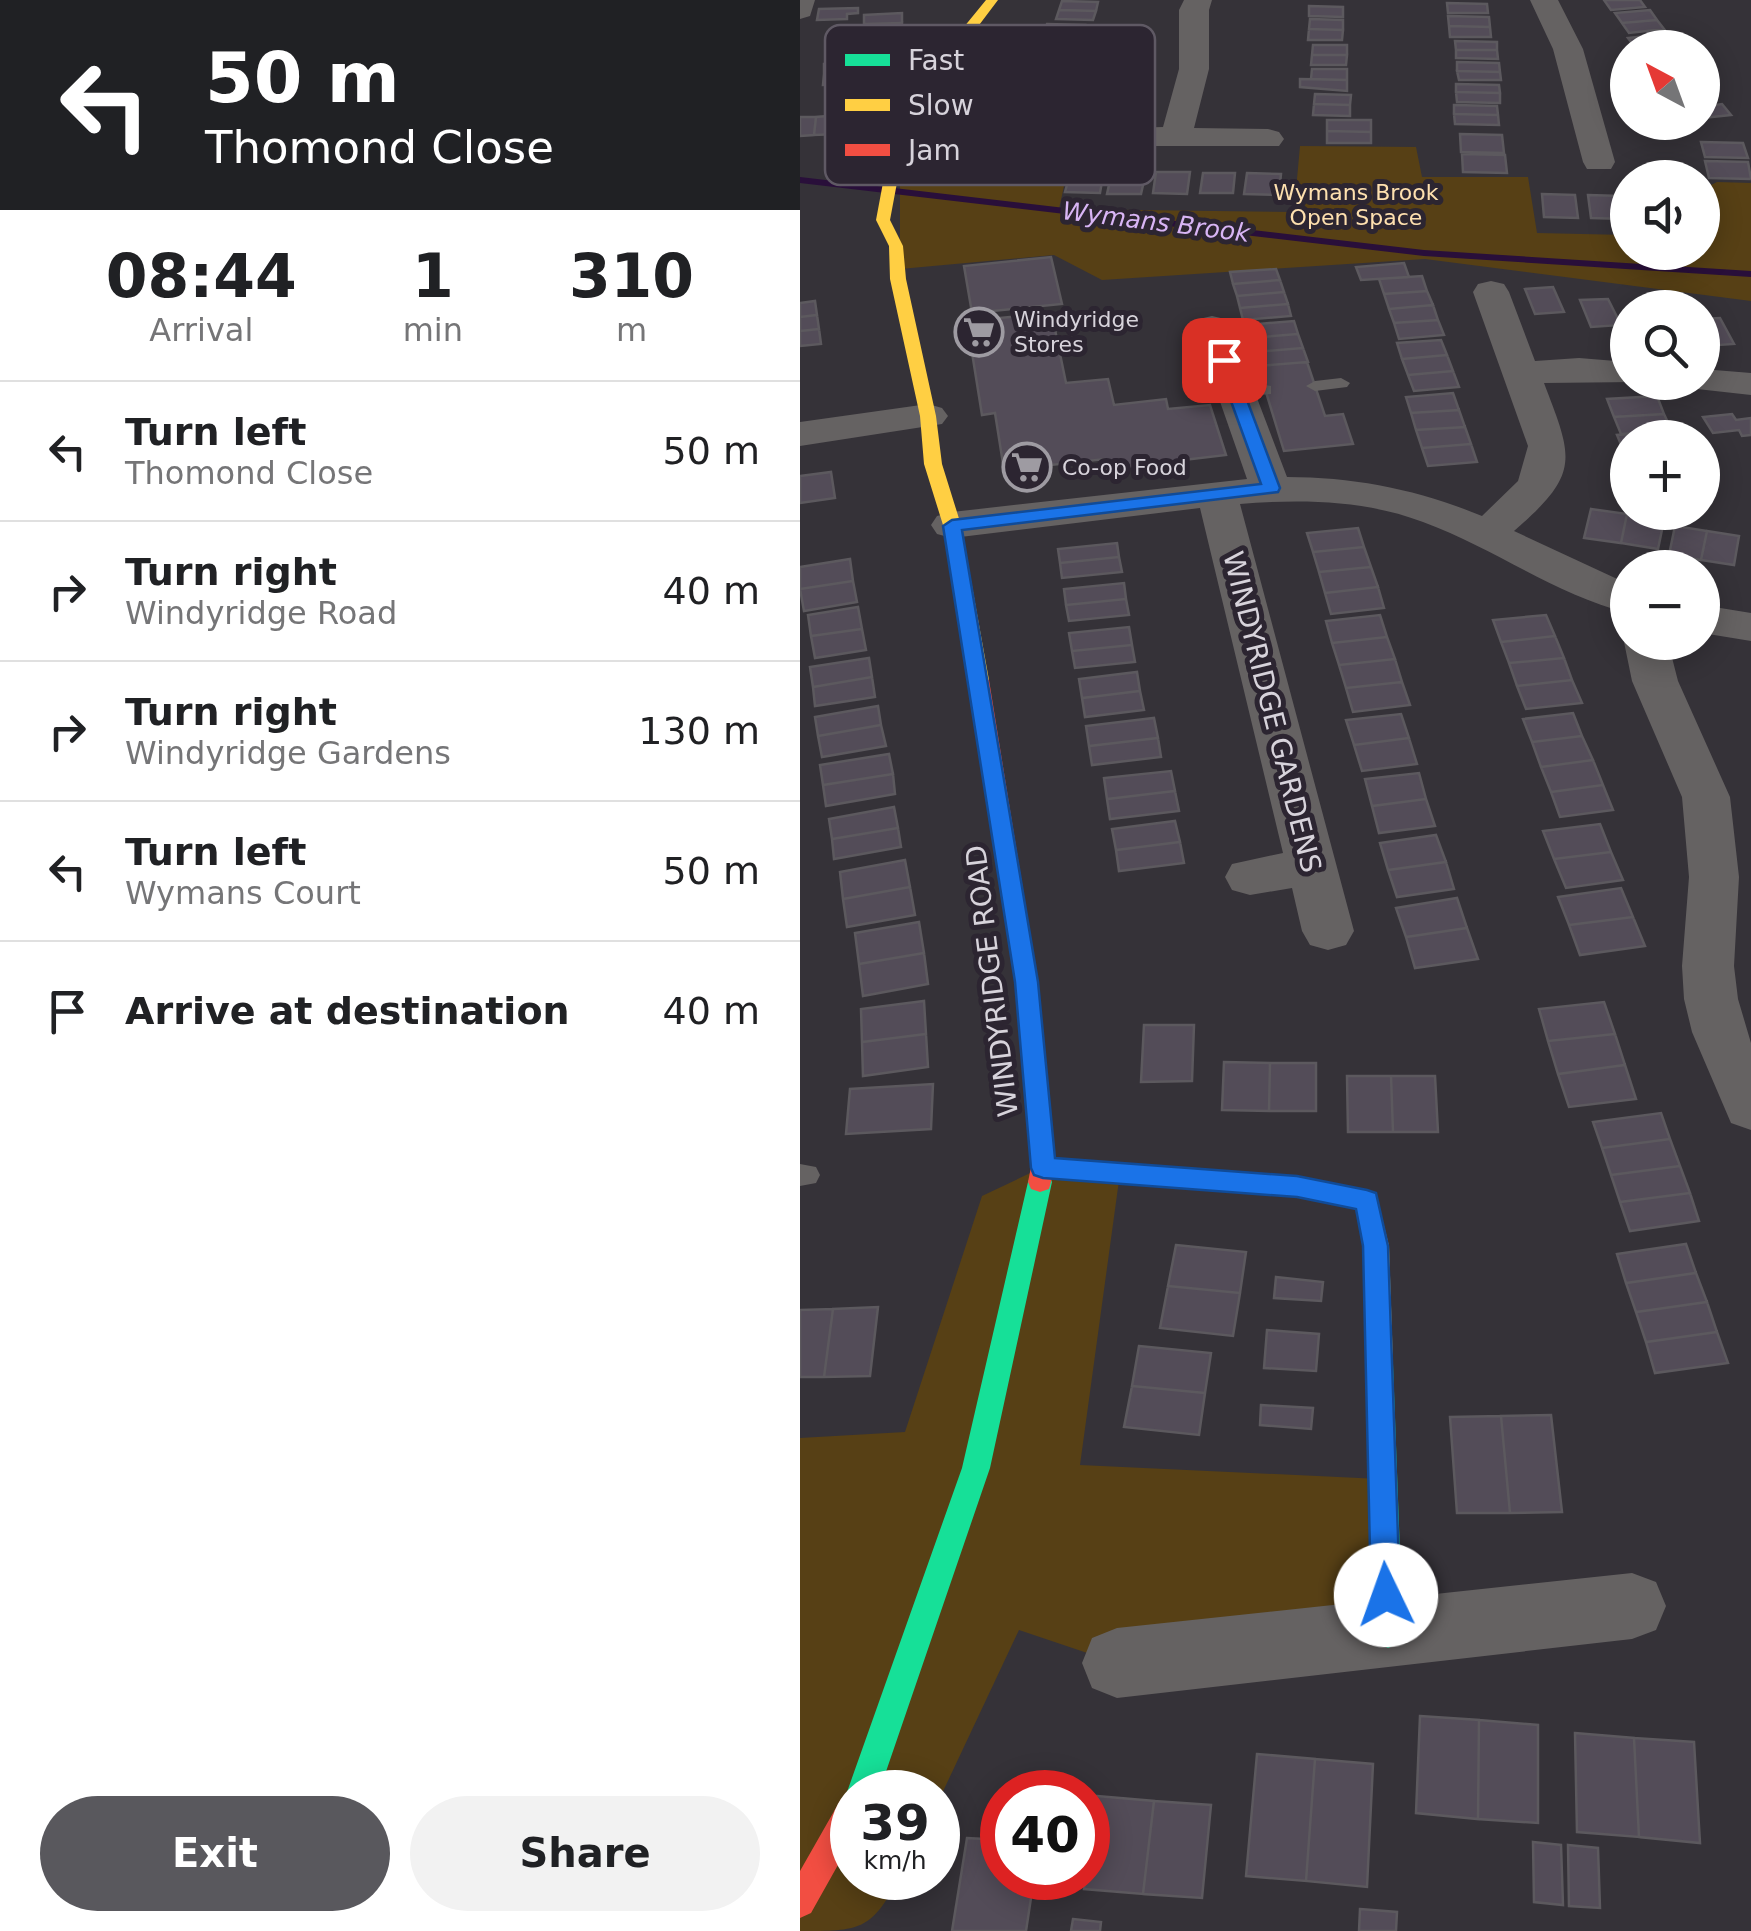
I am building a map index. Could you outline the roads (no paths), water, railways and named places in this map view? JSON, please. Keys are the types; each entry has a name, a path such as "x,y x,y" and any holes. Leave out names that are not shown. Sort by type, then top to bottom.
{"street":[{"path":"800,10 801,0"},
{"name":"WINDYRIDGE ROAD","path":"972,25 992,0"},
{"path":"1176,137 1194,69 1194,10 1198,0"},
{"path":"1544,0 1568,49 1599,162"},
{"path":"1155,137 1268,139"},
{"name":"WINDYRIDGE ROAD","path":"871,1770 976,1468 1043,1168 1027,982 952,526 933,464 928,416 898,279 896,246 883,220 888,185"},
{"path":"1486,533 1536,488 1546,468 1548,446 1491,292"},
{"path":"1212,327 1251,391 1271,488"},
{"path":"1522,373 1580,369 1610,372"},
{"path":"1720,381 1751,384"},
{"path":"800,434 928,416"},
{"path":"952,526 1271,488 1374,495 1442,514 1610,592"},
{"name":"WINDYRIDGE GARDENS","path":"1217,493 1328,931"},
{"path":"1720,622 1751,626"},
{"path":"1650,660 1655,682 1706,797 1714,877 1708,966 1710,999 1719,1032 1751,1106"},
{"path":"1250,877 1312,867"},
{"path":"1043,1168 1297,1186 1367,1200 1376,1246 1388,1634"},
{"path":"1117,1663 1632,1606"},
{"path":"800,1902 830,1849"}],"lane":[{"path":"1315,386 1341,384"}],"waterway":[{"name":"Wymans Brook","path":"800,180 825,183"},
{"name":"Wymans Brook","path":"843,185 1424,253 1751,274"}],"place":[{"name":"Windyridge Stores","path":"979,332"},
{"name":"Co-op Food","path":"1027,467"}],"park label":[{"name":"Wymans Brook Open Space","path":"1356,204"}]}
